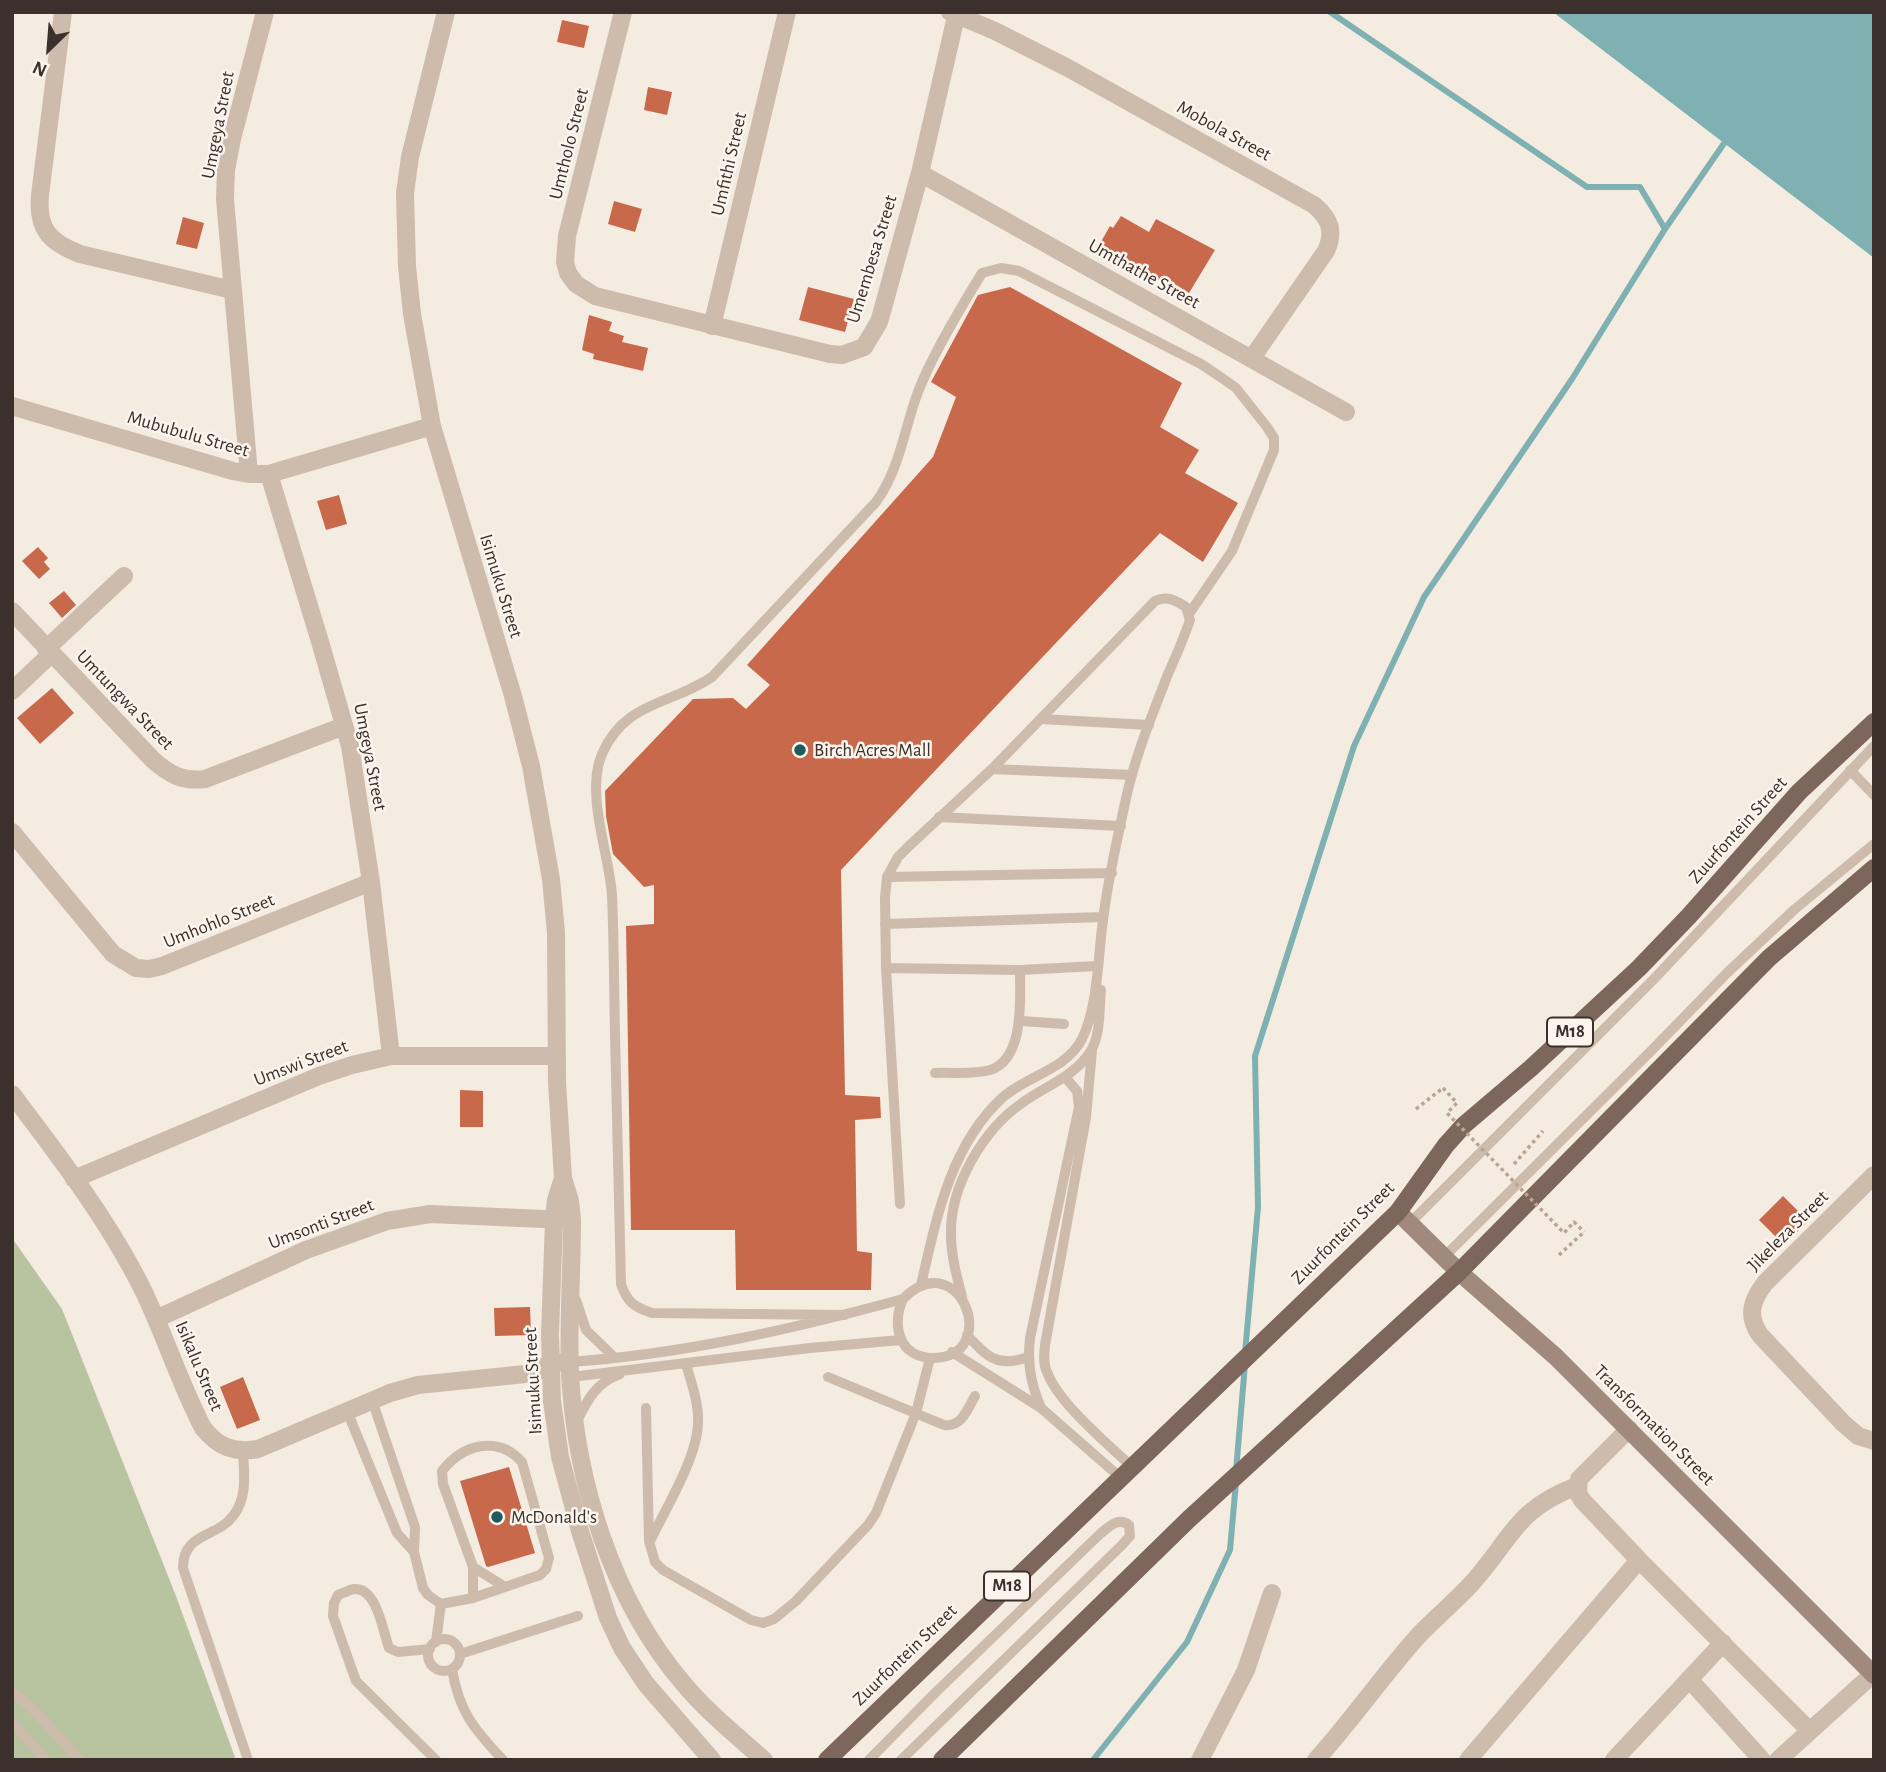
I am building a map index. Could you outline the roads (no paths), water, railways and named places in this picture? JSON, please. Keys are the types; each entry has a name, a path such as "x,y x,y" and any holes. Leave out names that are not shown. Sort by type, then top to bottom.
{"main road":[{"name":"Zuurfontein Street","path":"827,1760 1126,1472 1267,1340 1404,1218 1446,1146 1464,1125 1531,1068 1648,959 1800,792 1874,722"},
{"path":"942,1760 1189,1519 1459,1272 1769,958 1874,869"}],"street":[{"path":"63,12 38,210 41,223 49,236 62,247 80,254 232,290"},
{"name":"Umgeya Street","path":"249,474 225,199 226,170 265,12"},
{"name":"Isimuku Street","path":"446,12 415,131 405,193 404,226 410,302 432,426 513,696 531,766 551,879 556,933 557,1056 563,1178 556,1200 563,1220 572,1284 570,1369 575,1425 598,1523 632,1608 682,1683 764,1760"},
{"name":"Umtholo Street","path":"576,284 568,274 565,262 567,236 623,12"},
{"name":"Umfithi Street","path":"712,326 787,12"},
{"name":"Umembesa Street","path":"576,284 595,296 830,354 842,355 864,347 879,322 920,173 955,13"},
{"name":"Mobola Street","path":"955,13 995,30 1068,68 1324,213 1332,232 1326,251 1252,358"},
{"name":"Umthathe Street","path":"920,173 1346,412"},
{"name":"Mububulu Street","path":"12,406 249,474 269,474 432,426"},
{"name":"Umgeya Street","path":"269,474 349,746 371,882 391,1056"},
{"path":"12,691 124,576"},
{"name":"Umtungwa Street","path":"12,611 153,760 179,778 191,781 205,779 344,726"},
{"name":"Umhohlo Street","path":"12,832 113,954 136,968 162,966 371,882"},
{"name":"Umswi Street","path":"74,1179 319,1076 352,1065 391,1056 557,1056"},
{"name":"Isikalu Street","path":"12,1094 74,1179 122,1252 156,1319 203,1429 211,1439 222,1446 243,1451"},
{"name":"Jikeleza Street","path":"1874,1175 1765,1283 1751,1312 1755,1328 1760,1335 1843,1423 1858,1436 1874,1441"},
{"name":"Umsonti Street","path":"156,1319 306,1250 387,1221 430,1214 563,1220"},
{"name":"Transformation Street","path":"1404,1218 1443,1258 1556,1357 1873,1674"},
{"name":"Isimuku Street","path":"563,1220 545,1372 560,1457 594,1578 622,1648 646,1684 712,1760"},
{"path":"243,1451 258,1449 372,1400 418,1385 570,1369"},
{"path":"1316,1760 1419,1636 1472,1584 1518,1522 1545,1500 1577,1486 1584,1472 1629,1429"},
{"path":"1577,1486 1582,1500 1639,1560 1810,1731"},
{"path":"1468,1760 1639,1560"},
{"path":"1199,1760 1246,1670 1272,1593"},
{"path":"1614,1760 1723,1643"},
{"path":"1778,1760 1873,1674"},
{"path":"1689,1679 1762,1760"}],"lane":[{"path":"845,1315 652,1313 636,1308 626,1298 621,1284 612,892 596,786 597,768 603,752 612,736 637,711 699,686 712,677 876,502 887,488 895,468 913,405 924,378 982,273 1002,268 1019,271 1201,364 1236,388 1275,438 1274,450 1231,551 1221,570 1189,614"},
{"path":"900,1204 886,968 887,877 898,857 992,769 1155,601 1161,598 1173,599 1186,607 1189,614 1188,625 1132,775 1103,917 1093,998 1081,1041 1070,1055 1055,1066 1002,1097 989,1111 965,1147 943,1198 921,1285"},
{"path":"1041,719 1149,725"},
{"path":"1404,1218 1653,980 1874,746"},
{"path":"992,769 1132,775"},
{"path":"1850,770 1874,795"},
{"path":"939,817 1121,826"},
{"path":"1443,1258 1727,973 1795,909 1874,844"},
{"path":"887,877 1112,873"},
{"path":"885,924 1103,917"},
{"path":"1099,950 1104,959 1086,1117 1044,1358 1046,1371 1062,1396 1126,1472"},
{"path":"886,968 1020,970 1097,966"},
{"path":"934,1073 979,1072 1001,1064 1015,1039 1021,1021 1020,970"},
{"path":"1021,1021 1064,1024"},
{"path":"903,1299 897,1312 896,1326 908,1349 930,1358 952,1353 961,1345 967,1335 970,1315 962,1297 951,1231 958,1194 973,1155 1010,1111 1065,1077 1092,1050"},
{"path":"1041,1408 1030,1381 1028,1357 1079,1107 1077,1091 1065,1077"},
{"path":"572,1284 586,1330 615,1358"},
{"path":"570,1369 615,1358 731,1342 845,1315 903,1299 921,1285 943,1285 962,1297"},
{"path":"967,1335 996,1360 1012,1362 1028,1357"},
{"path":"570,1369 686,1364 810,1348 901,1340"},
{"path":"952,1353 1041,1408 1126,1472"},
{"path":"646,1408 649,1541 655,1562 663,1570 751,1620 763,1623 774,1619 796,1601 867,1525 883,1500 916,1413 930,1358"},
{"path":"649,1541 683,1473 697,1435 699,1421 686,1364"},
{"path":"575,1425 598,1386 613,1376 635,1368"},
{"path":"828,1377 944,1425 953,1426 960,1422 975,1396"},
{"path":"372,1400 415,1527 414,1552 423,1588 441,1604 473,1598 540,1575 546,1569 549,1558 522,1462 514,1452 498,1445 484,1445 460,1453 442,1471 443,1484 473,1567 473,1598"},
{"path":"347,1410 397,1532 414,1552"},
{"path":"243,1451 245,1482 235,1513 192,1543 183,1559 183,1568 248,1760"},
{"path":"869,1760 1101,1533 1113,1523 1129,1525 1129,1536 1122,1545 901,1760"},
{"path":"473,1567 505,1587"},
{"path":"436,1760 356,1681 333,1616 338,1595 354,1589 364,1590 372,1598 389,1648 398,1652 433,1645 441,1640 452,1641 459,1649 458,1663 452,1669 441,1671 431,1665 428,1654 433,1645 441,1604"},
{"path":"460,1654 578,1616"},
{"path":"452,1669 459,1701 466,1716 503,1760"},
{"path":"12,1692 33,1708 80,1760"},
{"path":"12,1722 46,1760"}],"water":[{"path":"1553,12 1874,12 1874,258"}],"waterway":[{"path":"1245,1353 1258,1207 1255,1056 1354,746 1424,597 1572,379 1665,229 1640,187 1587,187 1330,12"},
{"path":"1665,229 1727,139"},
{"path":"1236,1471 1245,1364"},
{"path":"1093,1760 1187,1642 1230,1550 1236,1482"}],"place":[{"name":"Birch Acres Mall","path":"800,750"},
{"name":"McDonald's","path":"497,1517"}]}
